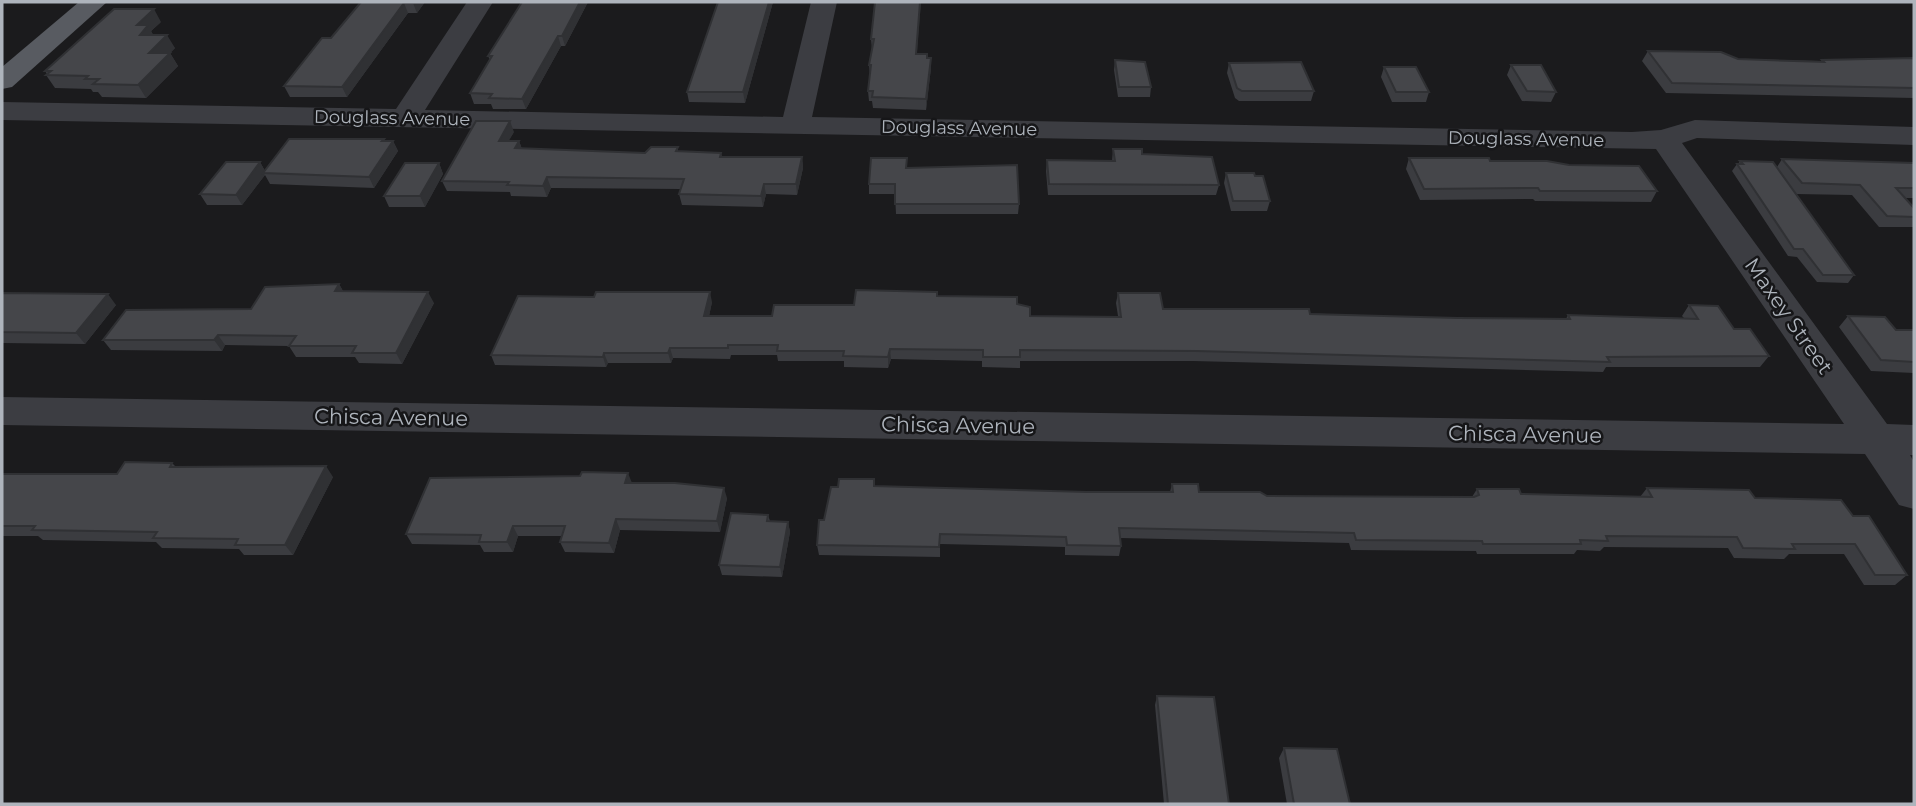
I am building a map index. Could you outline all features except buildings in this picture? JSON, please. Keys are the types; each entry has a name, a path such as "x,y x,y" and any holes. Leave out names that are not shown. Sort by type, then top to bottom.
{"main road":[{"path":"2,81 94,2"}],"street":[{"path":"405,118 481,2"},
{"path":"796,125 824,2"},
{"name":"Douglass Avenue","path":"2,111 1632,141 1664,139 1695,129 1914,136"},
{"name":"Maxey Street","path":"1664,139 1896,440 1914,493"},
{"name":"Chisca Avenue","path":"2,411 1896,440"}]}
